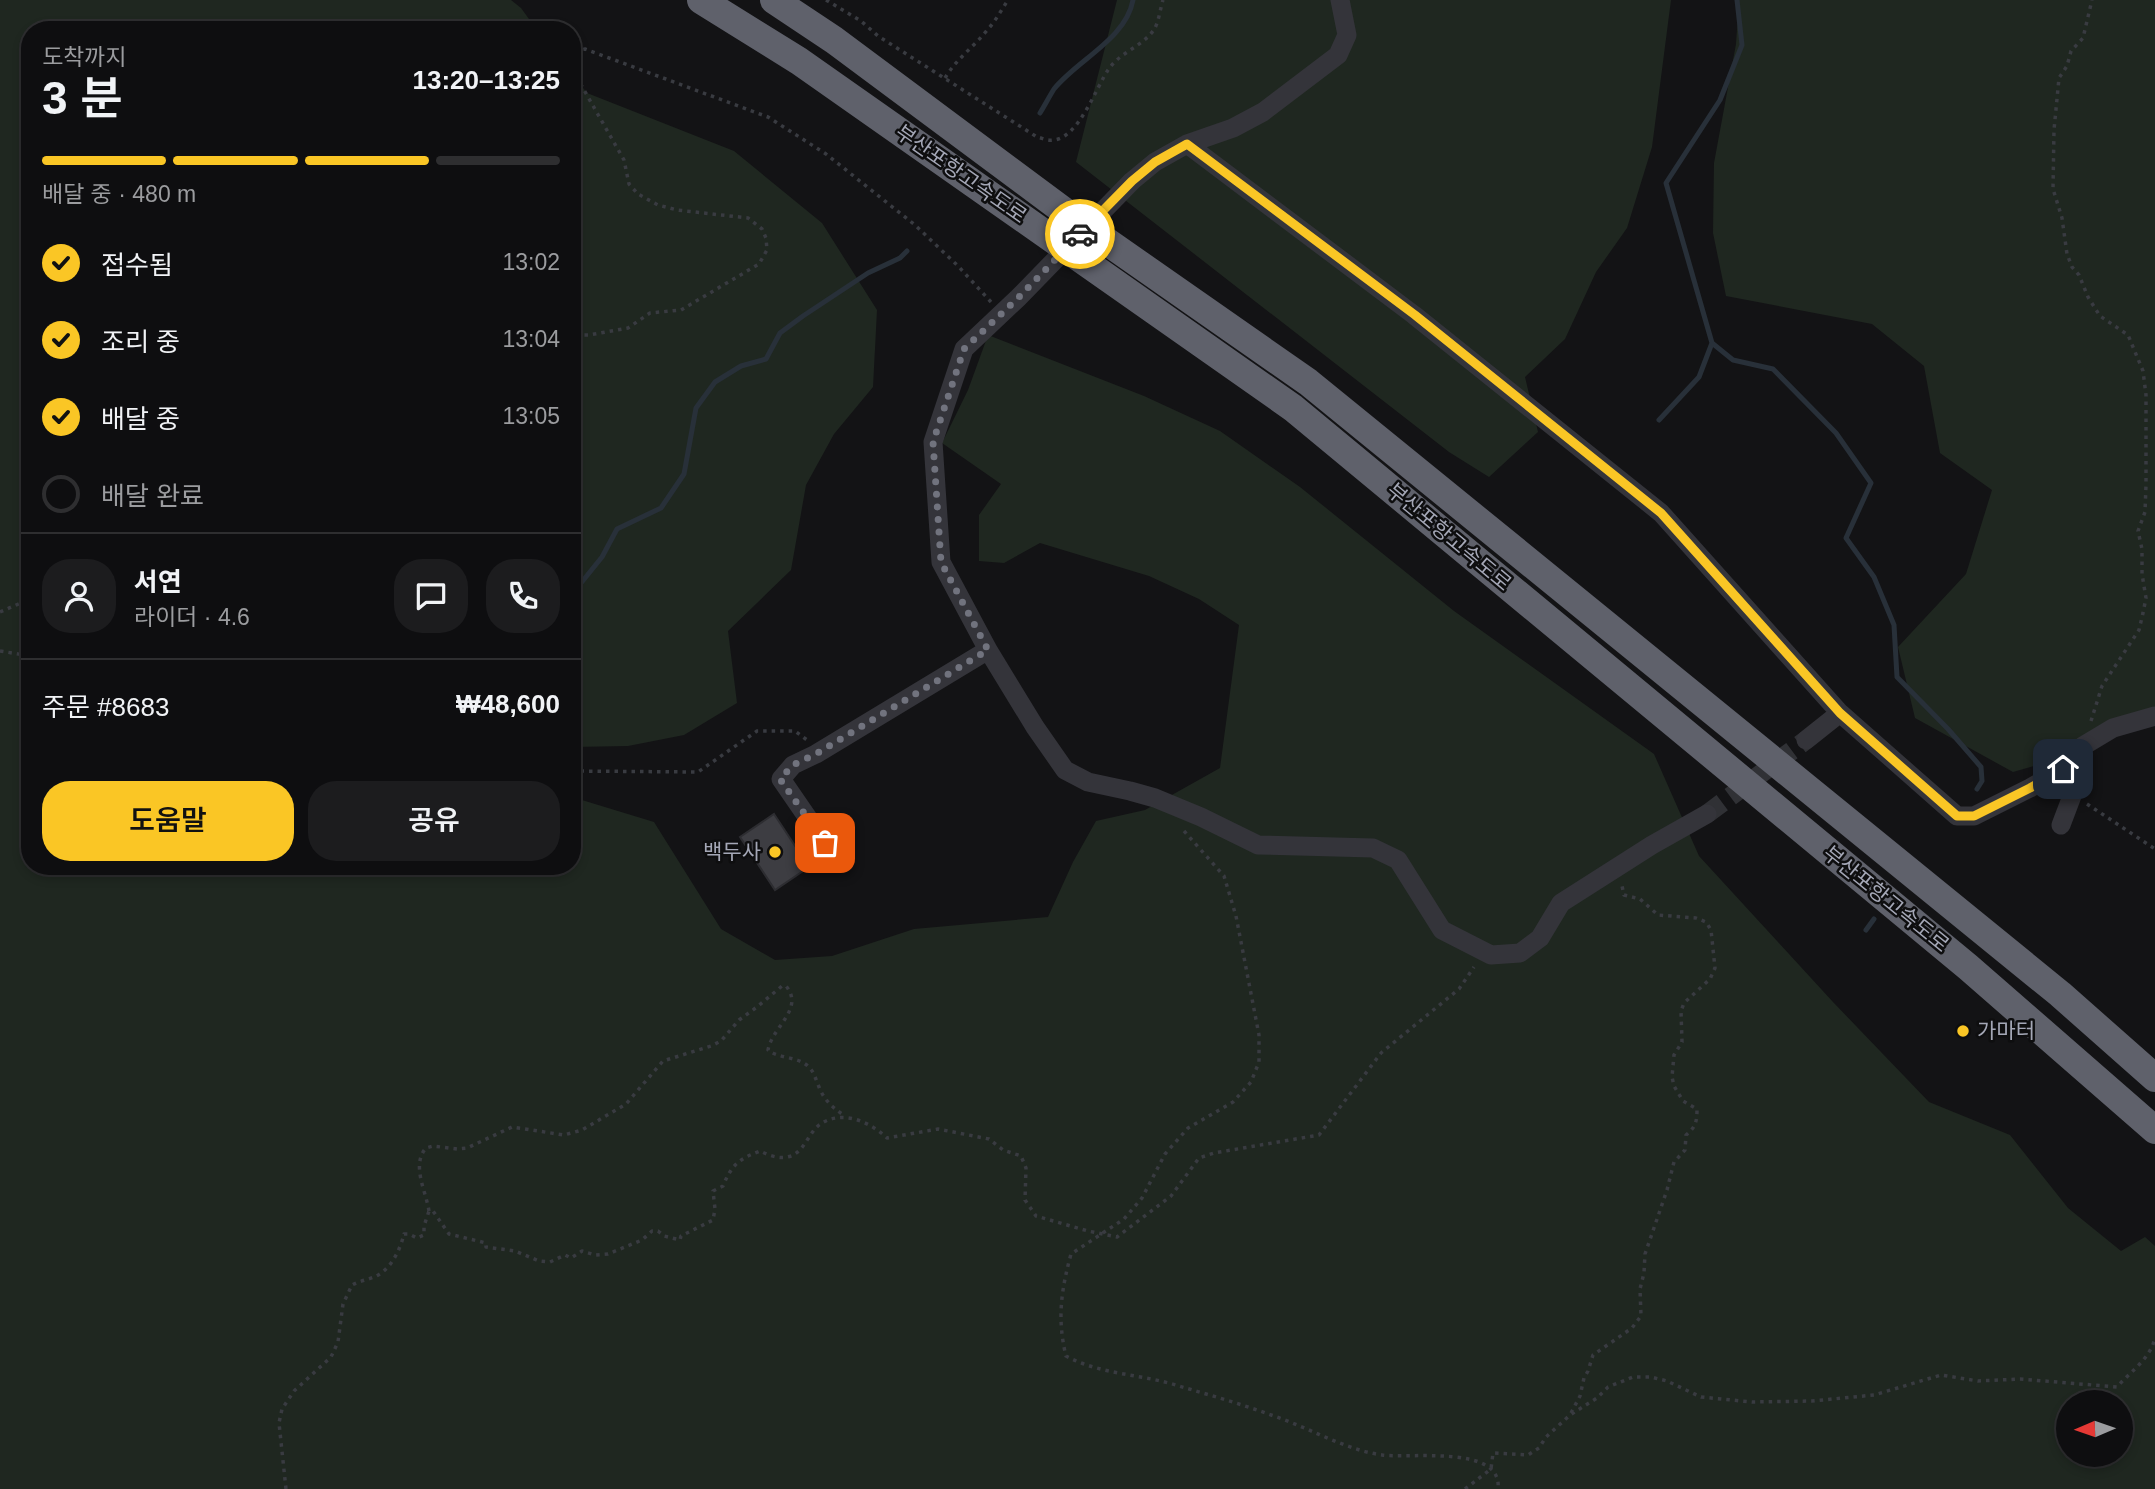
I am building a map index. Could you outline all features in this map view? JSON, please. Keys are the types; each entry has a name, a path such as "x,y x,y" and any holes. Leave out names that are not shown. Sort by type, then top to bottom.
{"highway":[{"name":"부산포항고속도로","path":"701,0 799,61 1293,408 1968,967 2155,1130"},
{"name":"부산포항고속도로","path":"775,0 834,40 1076,220 1308,383 2060,994 2155,1078"}],"lane":[{"path":"1340,0 1347,35 1338,55 1263,113 1233,128 1187,144 1155,162 1132,181 1018,298 964,349 933,442 941,562 988,650 1065,770 1088,782 1155,798 1258,845 1373,848 1398,860 1443,930 1490,955 1520,953 1540,937 1561,903 1652,845 1707,814"},
{"path":"1187,144 1415,315 1661,513 1840,713 1957,816 1974,816 2030,788 2068,766 2083,747 2113,728 2155,716"},
{"path":"825,843 780,779 793,765 988,650"},
{"path":"1805,740 1840,713"},
{"path":"2061,825 2075,788"}],"path":[{"path":"826,0 1037,137 1054,141 1070,132 1090,104 1109,68 1155,29 1163,0"},
{"path":"944,78 955,61 971,49 991,27 1008,0"},
{"path":"2083,747 2102,686 2139,630 2146,598 2138,531 2145,512 2146,485 2146,395 2143,371 2128,335 2100,316 2079,275 2072,267 2053,189 2054,130 2059,78 2067,66 2071,51 2083,38 2092,0"},
{"path":"581,50 585,49 768,117 826,155 915,225 1001,313"},
{"path":"581,85 624,160 629,184 638,194 658,205 677,210 748,218 762,229 767,250 759,264 681,310 650,313 628,328 581,335"},
{"path":"0,612 21,602"},
{"path":"0,651 21,654"},
{"path":"581,771 698,772 757,731 795,731 822,750"},
{"path":"2075,788 2081,800 2155,849"},
{"path":"1182,829 1224,876 1236,916 1259,1035 1259,1062 1251,1082 1233,1102 1188,1128 1166,1154 1142,1198 1124,1219 1071,1254 1060,1311 1061,1335 1066,1356 1083,1366 1177,1385 1280,1418 1352,1448 1383,1455 1472,1458 1491,1469 1499,1481 1498,1489"},
{"path":"1570,1415 1580,1396 1593,1355 1632,1328 1641,1316 1640,1289 1645,1254 1674,1162 1685,1150 1686,1135 1694,1129 1697,1120 1697,1109 1683,1101 1672,1077 1674,1055 1682,1042 1681,1011 1684,1003 1710,979 1715,968 1711,930 1706,922 1696,918 1658,915 1640,899 1624,895 1622,885 1626,879"},
{"path":"286,1489 279,1423 282,1409 294,1391 331,1357 338,1342 343,1304 352,1285 376,1276 388,1267 401,1246 404,1234 417,1238 424,1235 429,1211 419,1168 420,1158 426,1148 433,1146 467,1149 512,1128 564,1135 582,1130 626,1104 663,1061 721,1041 738,1020 782,986 786,986 791,992 793,1004 769,1042 768,1050 808,1065 824,1098 833,1108 845,1116 876,1128 887,1138 938,1129 989,1139 1003,1150 1021,1156 1026,1168 1025,1200 1037,1216 1117,1237 1171,1196 1199,1158 1319,1135 1381,1053 1459,989 1485,952"},
{"path":"429,1211 433,1212 449,1234 486,1243 486,1247 492,1249 515,1251 539,1261 550,1262 565,1255 571,1258 582,1251 595,1255 608,1254 642,1240 652,1231 680,1240 681,1236 713,1220 713,1191 723,1186 730,1170 743,1158 760,1151 771,1156 787,1157 797,1153 821,1124 845,1116"},
{"path":"1465,1489 1491,1469 1493,1453 1528,1455 1539,1448 1546,1437 1570,1415 1597,1398 1608,1387 1633,1377 1651,1377 1667,1381 1701,1397 1752,1402 1812,1401 1874,1395 1941,1375 1978,1381 2020,1379 2117,1387 2134,1368 2146,1360 2155,1338"}],"shaded area":[{"path":"0,0 511,0 530,21 21,21 21,875 581,875 581,800 654,822 721,929 775,960 832,956 914,929 1048,917 1073,862 1096,821 1145,810 1220,768 1239,625 1199,599 1149,576 1040,543 1004,563 979,561 979,515 1001,484 942,443 968,390 988,335 1144,396 1220,431 1300,487 1454,611 1654,754 1699,856 1929,1102 2010,1135 2068,1208 2121,1251 2145,1237 2155,1246 2155,1489 0,1489"},
{"path":"1117,0 1671,0 1652,147 1627,228 1596,272 1565,339 1525,377 1538,432 1489,477 1449,452 1076,162"},
{"path":"1739,0 2155,0 2155,722 2058,759 2013,772 1915,718 1898,647 1966,574 1992,490 1940,453 1924,366 1872,324 1726,296 1713,233 1714,163 1736,44"},
{"path":"581,85 587,93 734,151 822,223 877,310 873,387 834,434 806,485 791,570 728,631 737,703 684,735 628,746 581,747"}],"building":[{"name":"백두사","path":"774,814 809,867 775,890 740,837"}],"waterway":[{"path":"1040,113 1064,78 1111,38 1121,26 1129,14 1133,0"},
{"path":"1659,420 1699,377 1712,343 1666,183 1720,100 1742,45 1737,0"},
{"path":"581,583 602,557 617,529 661,508 684,474 696,408 715,382 741,366 766,359 780,333 868,273 900,258 907,251"},
{"path":"1712,343 1733,360 1773,369 1836,433 1871,483 1846,538 1874,577 1894,625 1897,677 1981,767 1982,781 1977,789"},
{"path":"1866,930 1874,919"}],"tunnel":[{"path":"1707,814 1806,740"}],"way so far":[{"path":"825,843 780,779 793,765 816,754 988,650 941,562 933,442 964,349 1080,234"}],"place":[{"name":"백두사","path":"775,852"},
{"name":"가마터","path":"1963,1031"}],"route":[{"path":"1080,234 1132,181 1155,162 1187,144 1415,315 1661,513 1840,713 1957,816 1974,816 2063,769"}]}
